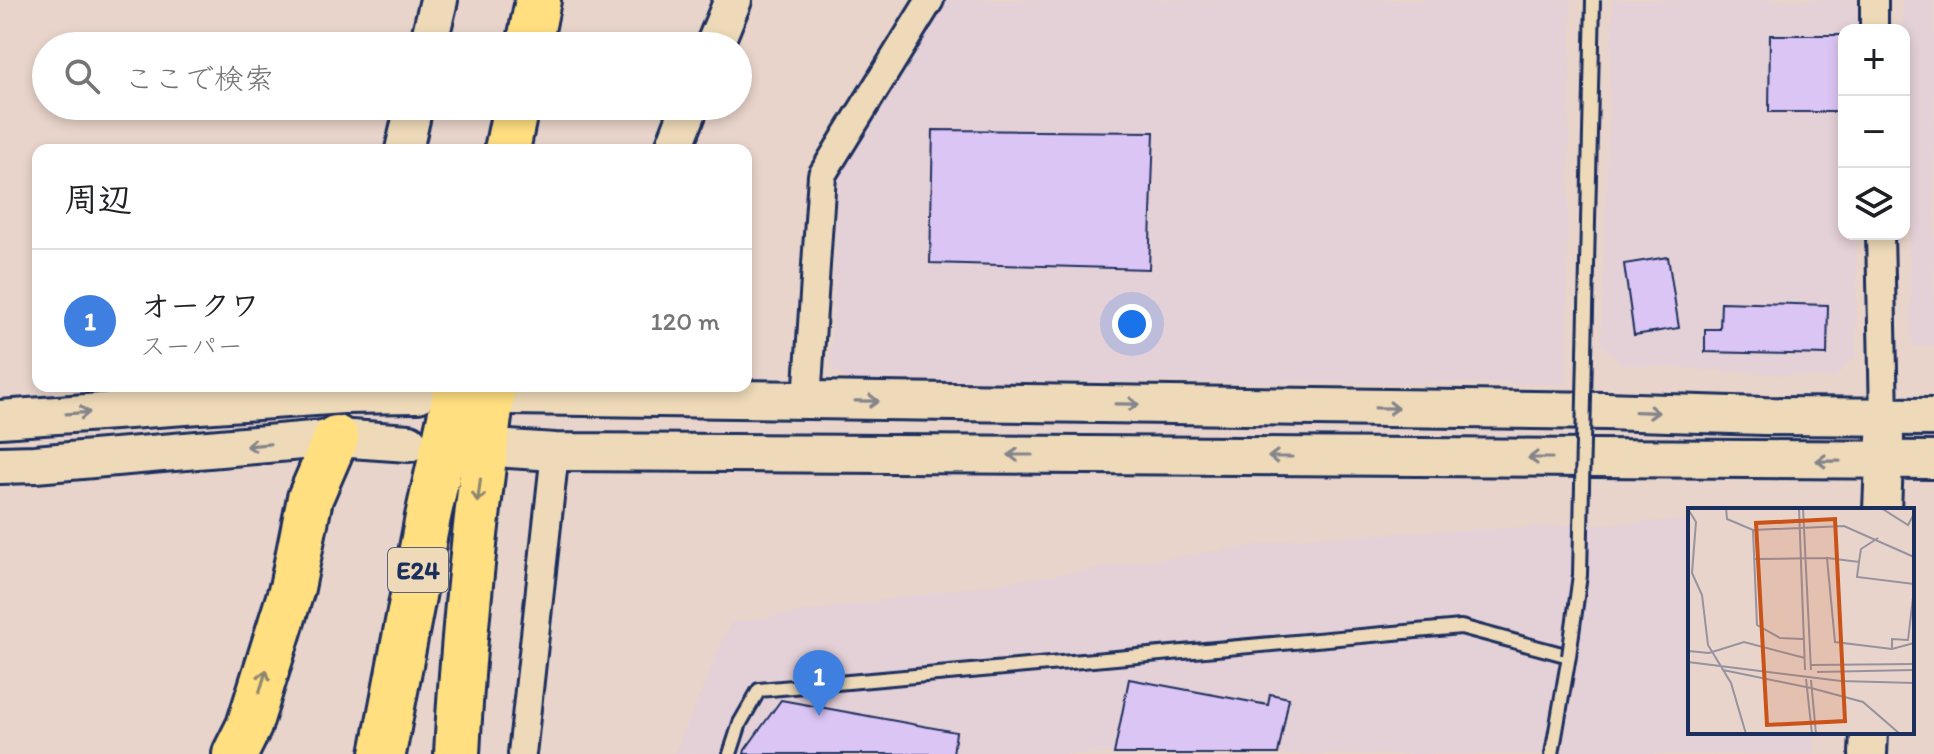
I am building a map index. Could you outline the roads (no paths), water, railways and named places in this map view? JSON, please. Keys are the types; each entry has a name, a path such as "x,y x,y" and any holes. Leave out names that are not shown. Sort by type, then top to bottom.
{"highway":[{"path":"532,32 538,0"},
{"path":"555,32 558,0"},
{"path":"508,144 513,120"},
{"path":"534,144 538,120"},
{"name":"E24","path":"383,754 428,517 437,392"},
{"path":"457,754 476,514 501,392"},
{"path":"235,754 249,726 292,588 310,498 336,438"},
{"path":"266,754 281,723 308,628 338,500 336,438"}],"street":[{"path":"431,32 439,0"},
{"path":"720,32 733,0"},
{"path":"807,400 822,175 930,0"},
{"path":"1874,0 1874,24"},
{"path":"405,144 411,120"},
{"path":"675,144 685,120"},
{"path":"1880,240 1885,461 1882,508"},
{"path":"0,419 332,392"},
{"path":"336,438 344,392"},
{"path":"619,392 807,400 1934,417"},
{"path":"0,465 336,438 409,443"},
{"path":"509,449 555,452 1934,460"},
{"path":"522,754 555,452"},
{"path":"1868,754 1869,734"}],"lane":[{"path":"1552,754 1580,575 1593,0"},
{"path":"730,754 740,723 759,690 1461,627 1569,656"}],"place":[{"name":"オークワ","path":"819,716"}]}
